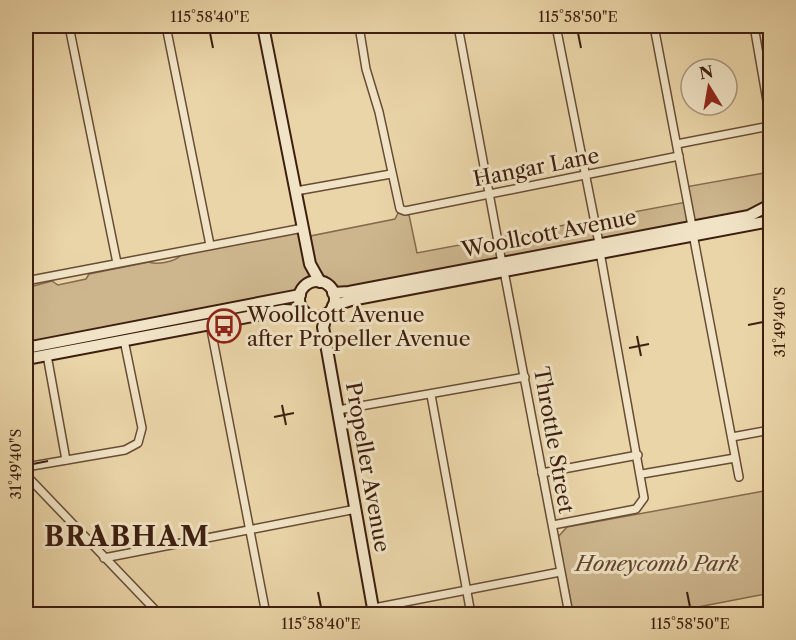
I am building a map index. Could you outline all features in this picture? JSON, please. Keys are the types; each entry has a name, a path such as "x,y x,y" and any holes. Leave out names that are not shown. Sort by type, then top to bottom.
{"main road":[{"path":"263,26 310,264 320,282 333,292 330,310"},
{"name":"Woollcott Avenue","path":"26,359 284,310 308,314 330,310 351,300 692,230 749,216 771,206 771,213"},
{"name":"Woollcott Avenue","path":"692,230 771,221"},
{"path":"26,348 300,295 307,285 310,264"},
{"name":"Woollcott Avenue","path":"333,292 350,292 503,267"},
{"path":"307,285 320,282"},
{"path":"300,295 308,314 323,327"},
{"name":"Propeller Avenue","path":"330,310 323,327 374,611"}],"street":[{"path":"69,26 117,263"},
{"path":"166,26 210,246"},
{"path":"296,191 391,174 359,26"},
{"name":"Throttle Street","path":"458,26 568,615"},
{"path":"553,525 636,509 644,498 642,474 600,248 556,26"},
{"path":"654,26 740,477"},
{"path":"754,26 771,118"},
{"path":"677,144 771,126"},
{"name":"Hangar Lane","path":"391,174 399,209 405,211 679,156"},
{"path":"26,281 303,228"},
{"path":"210,324 266,615"},
{"path":"26,467 125,450 138,443 142,428 124,340"},
{"path":"47,355 66,460"},
{"path":"338,410 525,377"},
{"path":"431,395 471,615"},
{"path":"732,437 771,430"},
{"path":"543,473 638,455"},
{"path":"642,474 735,458"},
{"path":"26,475 159,615"},
{"path":"104,558 356,509"},
{"path":"374,611 560,572"}],"green space":[{"path":"770,172 770,203 751,214 333,293 320,282 307,285 300,295 26,344 26,288 52,281 58,285 86,279 89,274 149,262 166,262 181,255 303,228 305,237 395,219 400,209 408,210 417,253 687,202 685,187"},
{"name":"Honeycomb Park","path":"770,490 770,593 662,614 573,614 558,537 567,527"}],"place":[{"name":"Woollcott Avenue after Propeller Avenue","path":"224,326"}],"district":[{"name":"BRABHAM","path":"127,536"}]}
